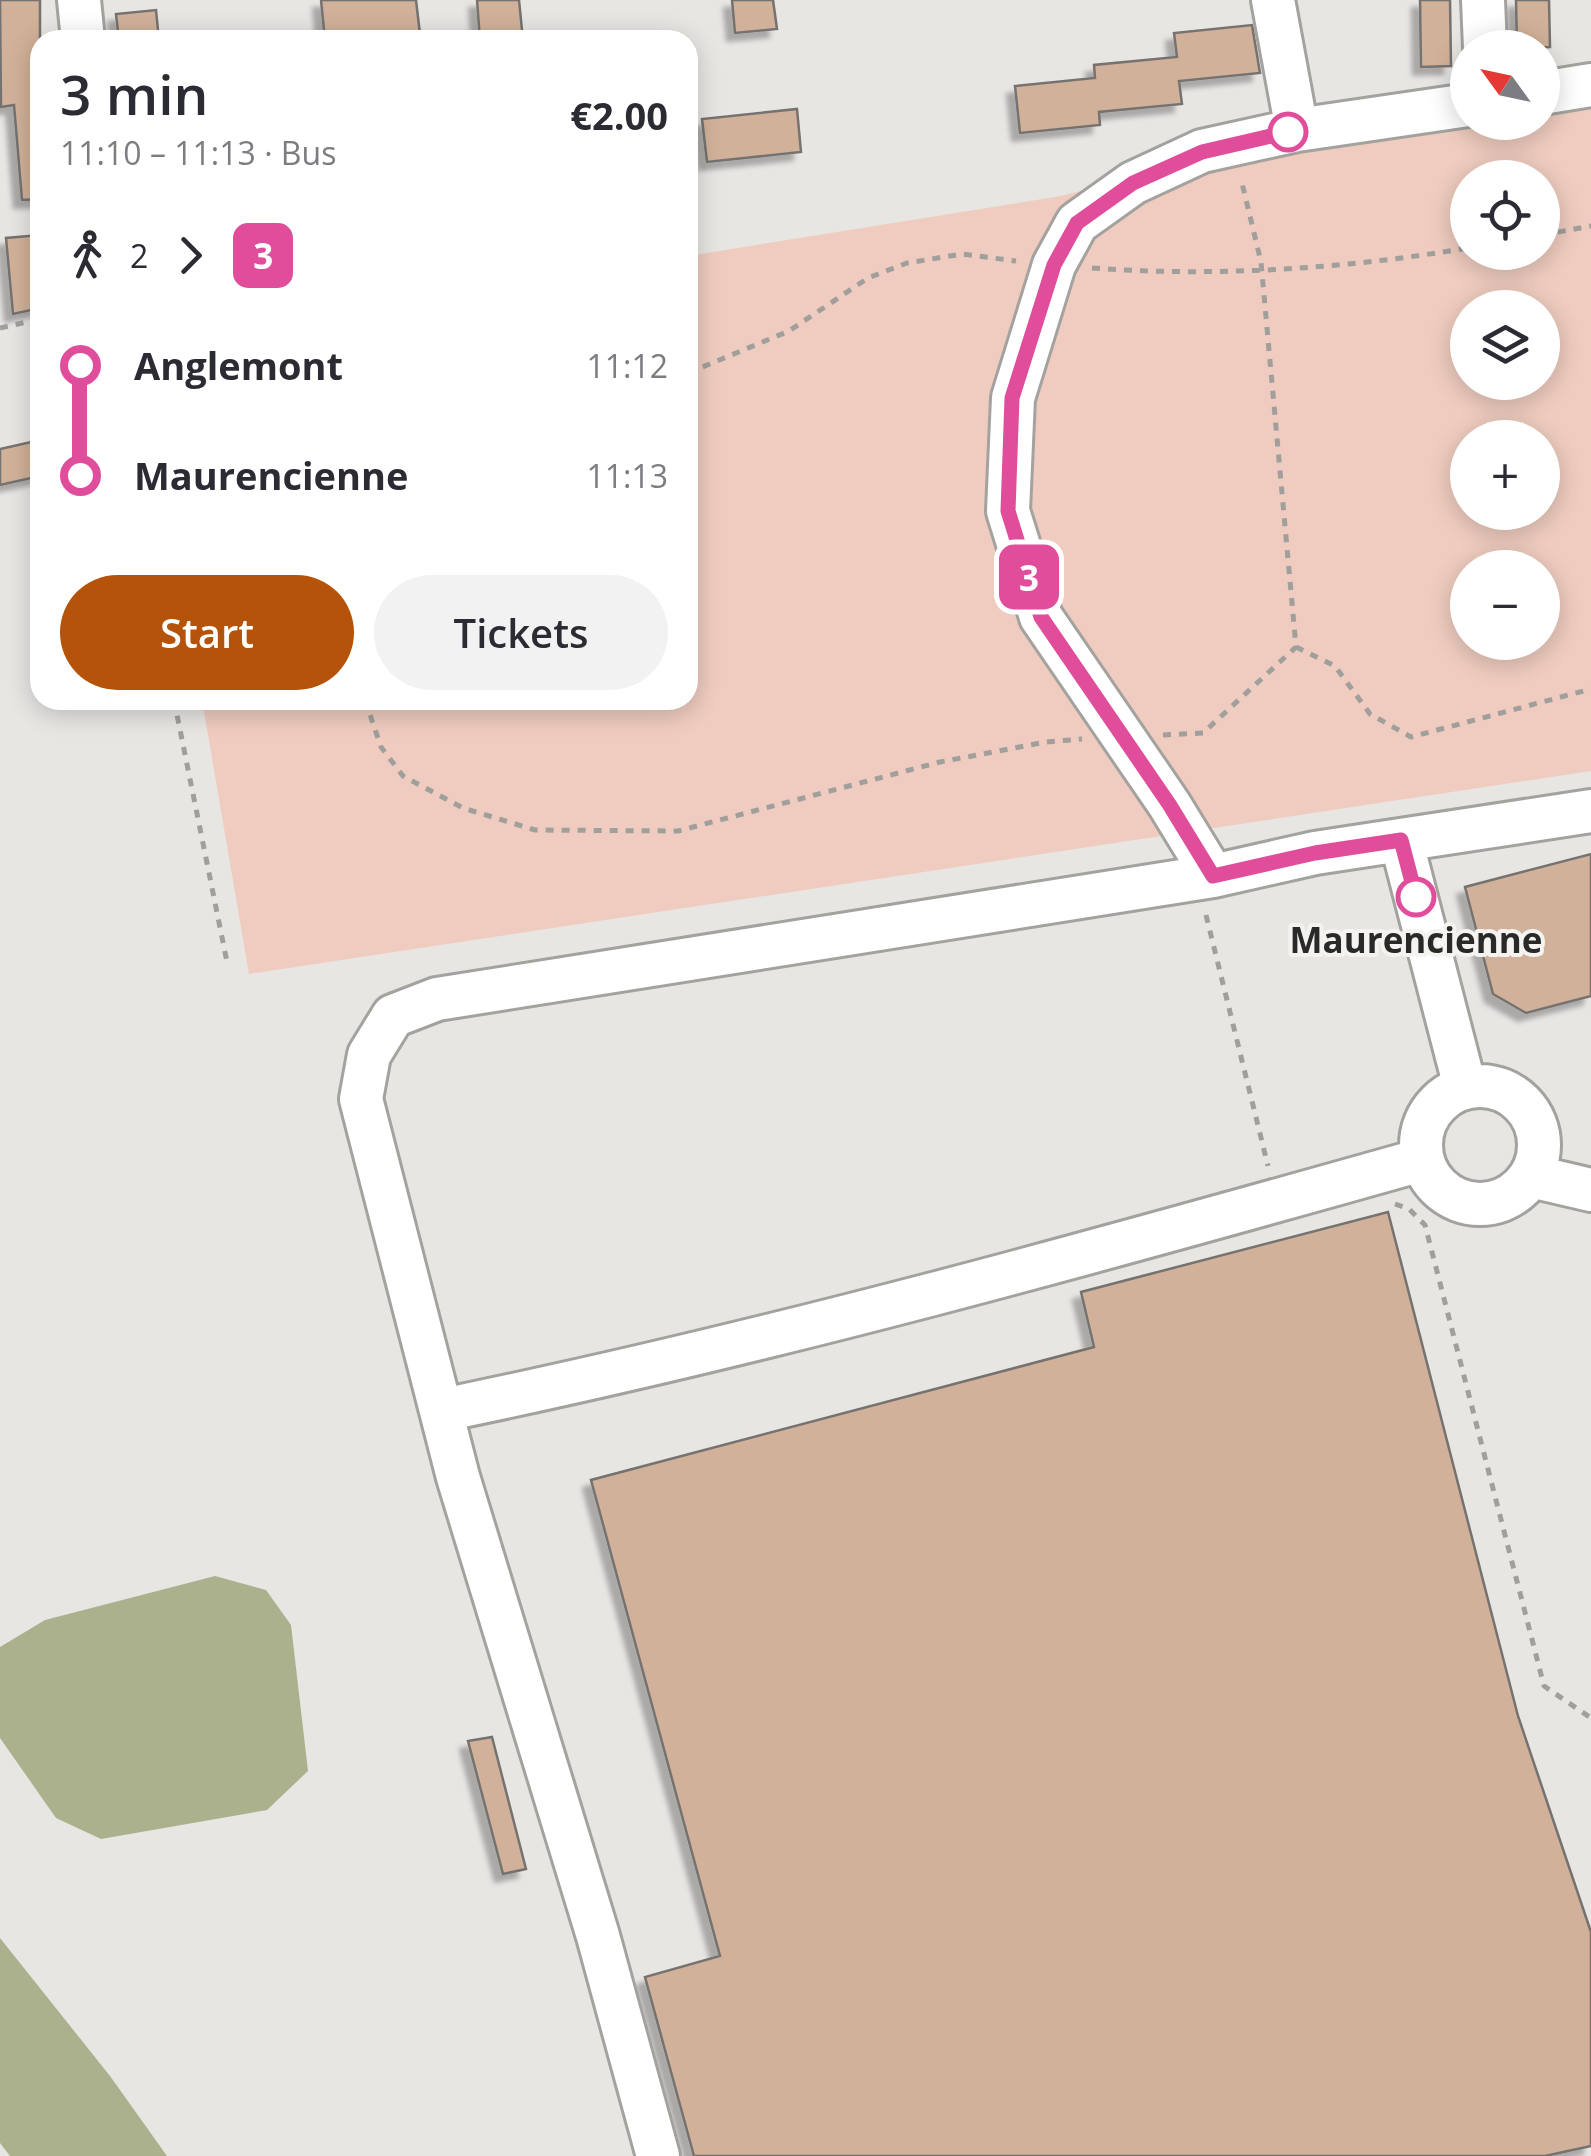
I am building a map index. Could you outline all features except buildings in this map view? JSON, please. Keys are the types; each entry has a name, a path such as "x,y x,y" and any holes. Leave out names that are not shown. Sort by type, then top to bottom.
{"street":[{"path":"79,0 82,30"},
{"path":"1263,138 1273,0"},
{"path":"1482,0 1484,30"},
{"path":"1560,90 1591,85"},
{"path":"1205,877 1123,737 1041,617 1008,511 1012,398 1054,265 1077,223 1133,183 1202,152 1263,138 1450,109"},
{"path":"658,2156 598,1936 458,1477 361,1099 369,1055 394,1016 437,999 1205,877 1315,853 1591,811"},
{"path":"1401,840 1465,1087"},
{"path":"1485,1085 1504,1090 1521,1102 1533,1118 1539,1136 1532,1176 1509,1197 1495,1203 1476,1205 1458,1201 1429,1177 1422,1160 1424,1123 1448,1094 1465,1087 1485,1085"},
{"path":"443,1410 570,1384 1025,1270 1422,1160"},
{"path":"1532,1176 1591,1190"}],"path":[{"path":"1263,138 1261,272 1296,648"},
{"path":"1560,231 1591,226"},
{"path":"698,369 789,331 868,278 907,263 962,254 1144,272 1261,272 1450,250"},
{"path":"0,328 30,321"},
{"path":"369,710 382,747 403,776 462,808 535,830 678,831 940,762 1046,742 1203,733 1296,648"},
{"path":"1296,648 1334,666 1370,714 1411,737 1591,689"},
{"path":"176,710 227,962"},
{"path":"1205,877 1277,1200"},
{"path":"1381,1200 1409,1209 1424,1225 1544,1686 1591,1718"}],"shaded area":[{"path":"1591,101 1591,771 249,974 204,710 698,710 698,254 1055,197 1246,154 1450,125 1450,140 1560,140 1560,106"},
{"path":"215,1576 266,1590 291,1625 308,1771 267,1810 101,1839 56,1818 0,1738 0,1647 45,1620"},
{"path":"0,1938 110,2076 167,2156 10,2156 0,2143"}],"bus line":[{"name":"3","path":"1288,132 1202,152 1133,183 1077,223 1054,265 1012,398 1008,511 1041,617 1169,804 1213,876 1315,853 1401,840 1416,897"}],"place":[{"name":"Maurencienne","path":"1416,897"}]}
